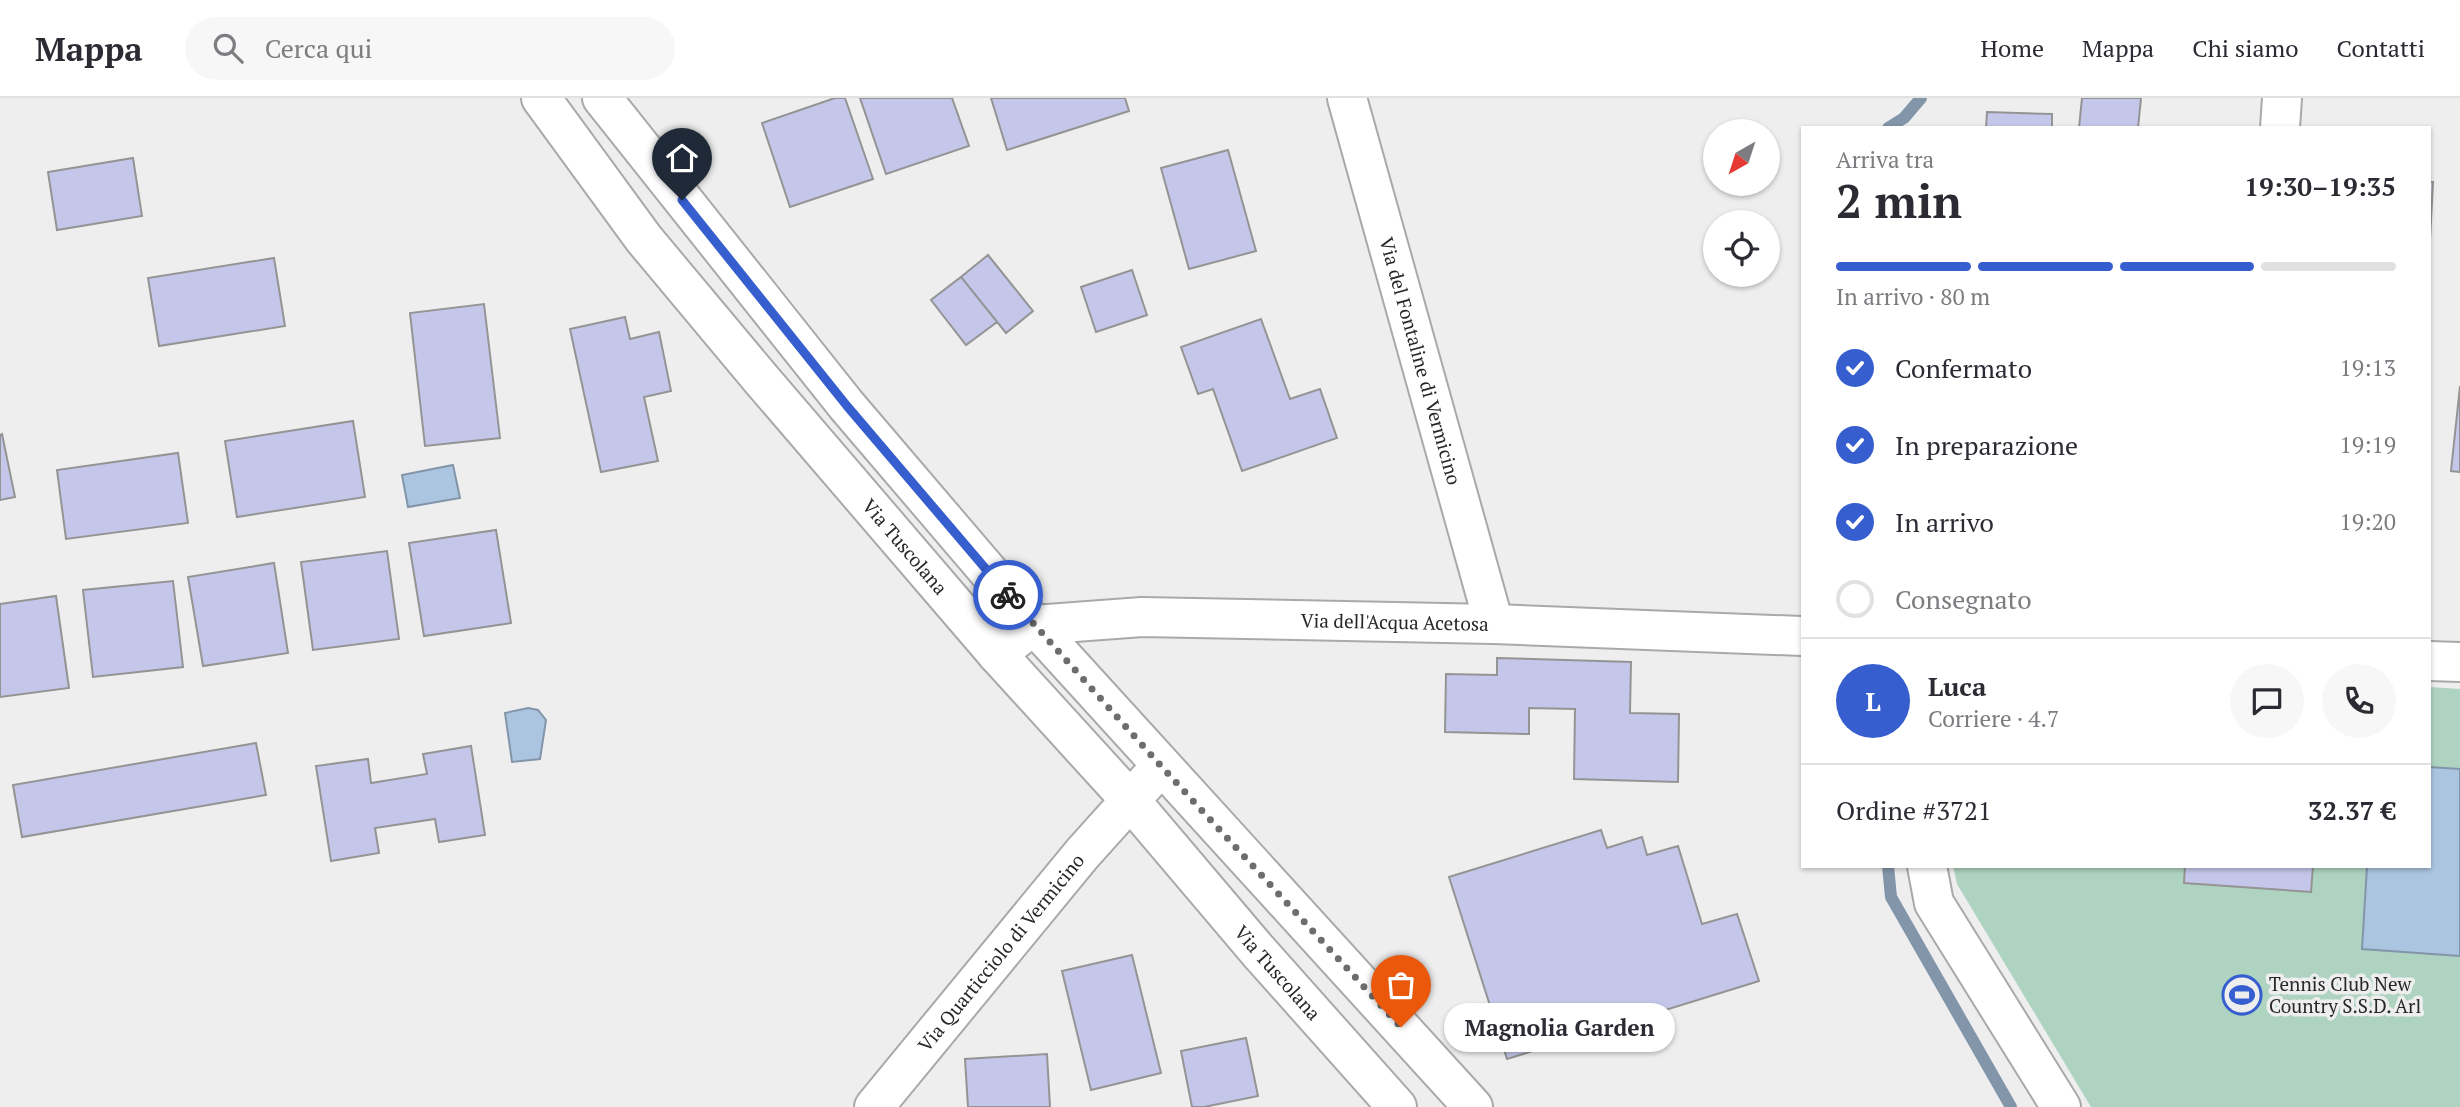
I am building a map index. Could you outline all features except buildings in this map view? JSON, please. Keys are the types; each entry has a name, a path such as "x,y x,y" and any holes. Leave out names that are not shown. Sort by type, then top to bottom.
{"main road":[{"name":"Via Tuscolana","path":"541,98 644,239 997,654 1130,800 1258,951 1397,1107"},
{"path":"602,98 847,406 1034,625 1473,1107"},
{"name":"Via del Fontaline di Vermicino","path":"1347,98 1494,624"},
{"path":"2280,126 2282,98"},
{"name":"Via dell'Acqua Acetosa","path":"1034,625 1142,617 1494,624 1801,636"},
{"path":"997,654 1034,625"},
{"path":"2431,660 2460,662"},
{"name":"Via Quarticciolo di Vermicino","path":"874,1107 1056,886 1161,766"},
{"path":"1927,868 1934,903 2061,1107"}],"green space":[{"name":"Tennis Club New Country S.S.D. Arl","path":"2431,687 2460,689 2460,1107 2091,1107 1957,884 1953,868 2431,868"}],"water":[{"path":"453,465 460,498 408,507 402,475"},
{"path":"528,708 538,710 546,720 540,759 512,762 505,713"},
{"path":"2431,767 2460,769 2460,956 2362,949 2367,868 2431,868"}],"waterway":[{"path":"1891,126 1904,118 1921,98"},
{"path":"1888,868 1891,897 2011,1107"}],"way so far":[{"path":"1008,595 1401,1027"}],"place":[{"name":"Tennis Club New Country S.S.D. Arl","path":"2242,995"},
{"name":"Magnolia Garden","path":"1401,1027"}],"route":[{"path":"682,200 847,406 1008,595"}]}
